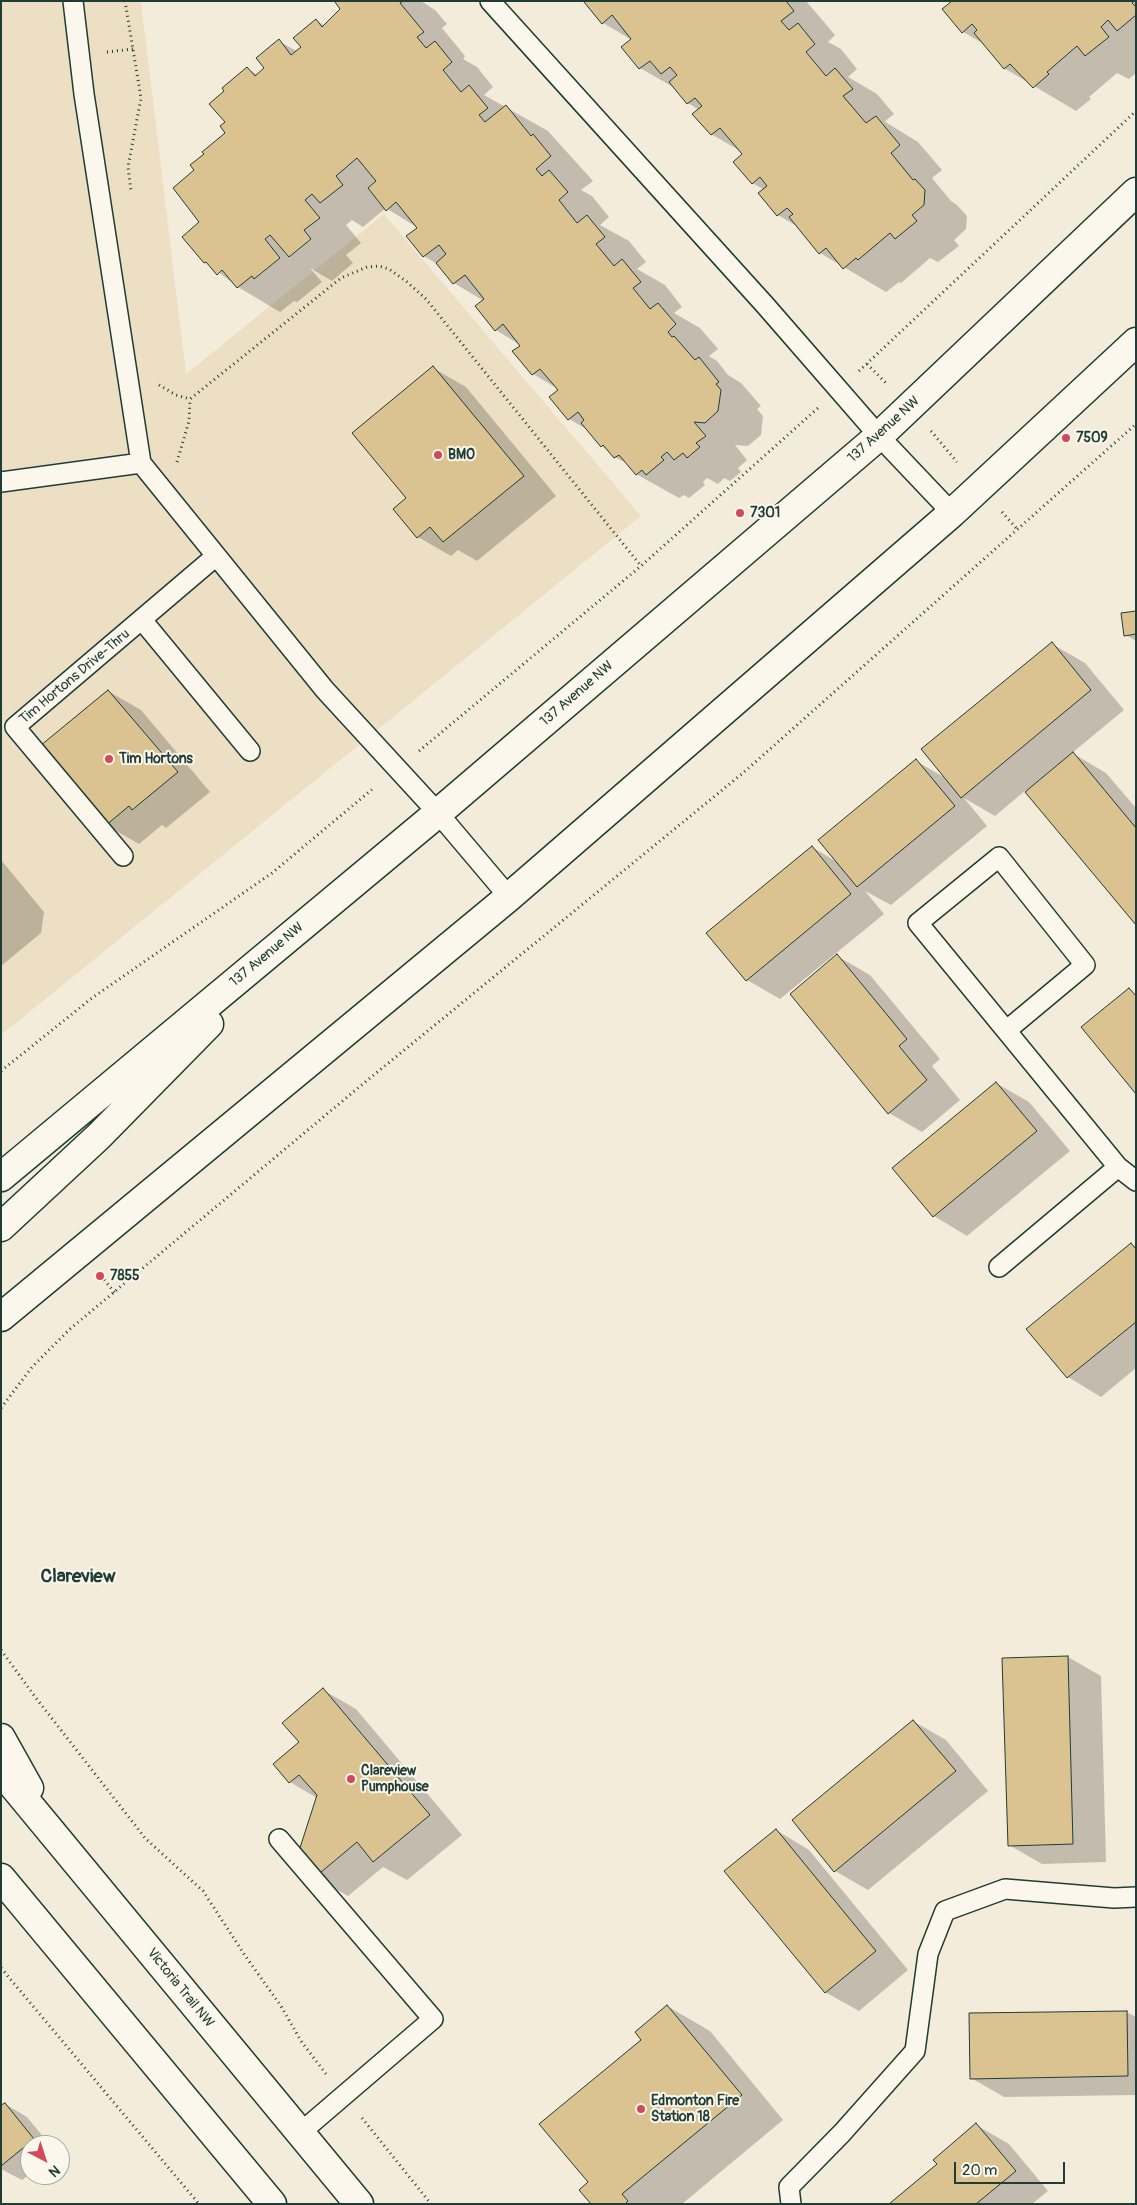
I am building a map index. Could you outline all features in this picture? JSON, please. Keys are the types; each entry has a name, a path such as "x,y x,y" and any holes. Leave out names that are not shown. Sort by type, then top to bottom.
{"main road":[{"name":"137 Avenue NW","path":"1,1177 438,813 879,436 1136,192"},
{"path":"1,1317 509,897 952,513 1136,342"},
{"path":"1,1227 99,1136 318,913"},
{"path":"1,1738 53,1833"},
{"name":"Victoria Trail NW","path":"1,1772 359,2204"},
{"path":"1,1878 272,2204"}],"lane":[{"path":"73,1 84,94 141,463 325,690 438,813 509,897"},
{"path":"490,1 765,304 879,436 952,513"},
{"path":"1,482 141,463"},
{"name":"Tim Hortons Drive-Thru","path":"122,856 16,728 216,556"},
{"path":"142,620 250,751"},
{"path":"1007,1030 1085,965 998,857 918,923 1118,1167 1136,1181"},
{"path":"999,1266 1118,1167"},
{"path":"279,1839 433,2019 300,2134"},
{"path":"792,2204 789,2187 842,2133 915,2051 928,1954 945,1911 1005,1889 1114,1898 1136,1897"}],"path":[{"path":"125,1 141,98 136,133 128,167 131,196"},
{"path":"1,1071 92,998 272,873 641,566 867,364 1136,111"},
{"path":"161,489 172,474 181,451 189,421 190,399 341,278 367,267 379,266 388,269 407,282 426,299 641,566"},
{"path":"867,364 910,407 1018,530"},
{"path":"156,383 176,395 190,399"},
{"path":"1,1408 32,1367 70,1329 364,1084 743,773 1136,424"},
{"path":"100,1276 115,1293"},
{"path":"1,1650 145,1838 203,1891 286,2013 309,2054 431,2204"},
{"path":"1,1968 199,2204"}],"shaded area":[{"path":"1,1 141,1 186,374 384,214 641,516 1,1035"}],"building":[{"path":"336,1 403,1 400,3 424,32 417,37 426,48 435,41 452,62 443,70 461,92 469,85 488,108 479,115 485,122 506,105 531,136 533,134 551,156 536,169 542,176 549,170 568,192 559,200 577,223 587,215 605,237 596,244 614,266 622,259 641,282 633,288 650,309 658,303 676,324 668,332 672,337 674,336 695,360 699,357 719,382 716,384 721,390 718,411 705,423 694,422 706,436 696,443 700,447 687,458 683,453 674,460 667,452 661,457 664,460 646,475 642,470 636,475 619,455 614,458 603,445 601,447 581,423 584,420 578,412 568,420 549,397 558,390 540,369 532,375 512,351 520,346 503,324 495,331 475,306 484,299 465,275 453,284 436,263 446,254 439,245 423,257 406,236 417,228 396,202 386,211 368,188 376,181 357,158 336,176 343,185 320,203 312,194 305,200 320,218 304,230 311,239 289,257 270,235 265,239 280,258 254,279 252,276 237,288 222,270 217,275 206,262 204,263 182,237 199,222 173,188 194,170 190,165 204,154 202,152 225,133 220,126 225,122 209,104 224,91 222,88 247,67 255,76 264,68 256,58 279,39 291,55 301,47 293,38 316,19 322,27 340,9"},
{"path":"786,1 794,11 781,21 789,30 798,23 815,44 806,52 826,76 835,68 853,89 843,96 866,123 876,116 900,145 891,153 913,180 915,179 925,190 924,205 912,215 917,221 895,239 890,233 858,260 856,258 843,269 826,248 819,254 789,217 793,214 787,208 777,216 758,193 767,186 760,177 752,184 733,162 742,154 720,128 711,135 692,114 702,106 695,98 687,104 669,82 677,75 670,67 661,74 650,61 639,69 621,47 631,39 612,15 602,24 584,2"},
{"path":"952,1 1134,1 1132,3 1136,7 1136,15 1117,31 1108,20 1101,27 1109,37 1085,56 1077,46 1047,72 1049,74 1033,88 1010,64 1004,69 974,33 977,30 972,24 962,33 942,9"},
{"name":"BMO","path":"433,366 524,476 443,542 430,527 417,538 393,509 406,498 352,433"},
{"path":"1136,611 1136,634 1124,636 1121,613"},
{"path":"1052,642 1091,690 961,798 921,749"},
{"name":"Tim Hortons","path":"108,690 178,772 132,810 129,806 105,826 40,746"},
{"path":"1073,752 1136,828 1136,925 1025,792"},
{"path":"916,759 955,806 857,887 818,840"},
{"path":"812,846 851,894 746,981 706,933"},
{"path":"837,954 907,1039 899,1046 927,1080 888,1114 790,994"},
{"path":"1129,988 1136,996 1136,1094 1081,1027"},
{"path":"996,1082 1037,1131 933,1217 892,1168"},
{"path":"1131,1243 1136,1249 1136,1322 1067,1378 1026,1329"},
{"path":"1068,1656 1073,1844 1008,1846 1002,1658"},
{"name":"Clareview Pumphouse","path":"323,1688 430,1815 373,1862 357,1842 314,1878 297,1857 317,1795 299,1775 289,1783 273,1764 299,1742 282,1723"},
{"path":"913,1720 956,1771 834,1872 792,1820"},
{"path":"776,1829 876,1951 825,1993 724,1871"},
{"name":"Edmonton Fire Station 18","path":"667,2005 742,2095 622,2194 628,2201 625,2204 591,2204 579,2190 588,2182 539,2124 641,2040 635,2032"},
{"path":"1127,2011 1128,2076 970,2079 969,2013"},
{"path":"5,2103 31,2135 20,2135 20,2150 1,2166 1,2105"},
{"path":"976,2123 1016,2171 976,2204 889,2204 937,2164 933,2160"}],"place":[{"name":"7509","path":"1066,438"},
{"name":"BMO","path":"438,455"},
{"name":"7301","path":"740,513"},
{"name":"Tim Hortons","path":"109,759"},
{"name":"7855","path":"100,1276"},
{"name":"Clareview Pumphouse","path":"351,1779"},
{"name":"Edmonton Fire Station 18","path":"641,2109"}],"district":[{"name":"Clareview","path":"78,1577"}]}
